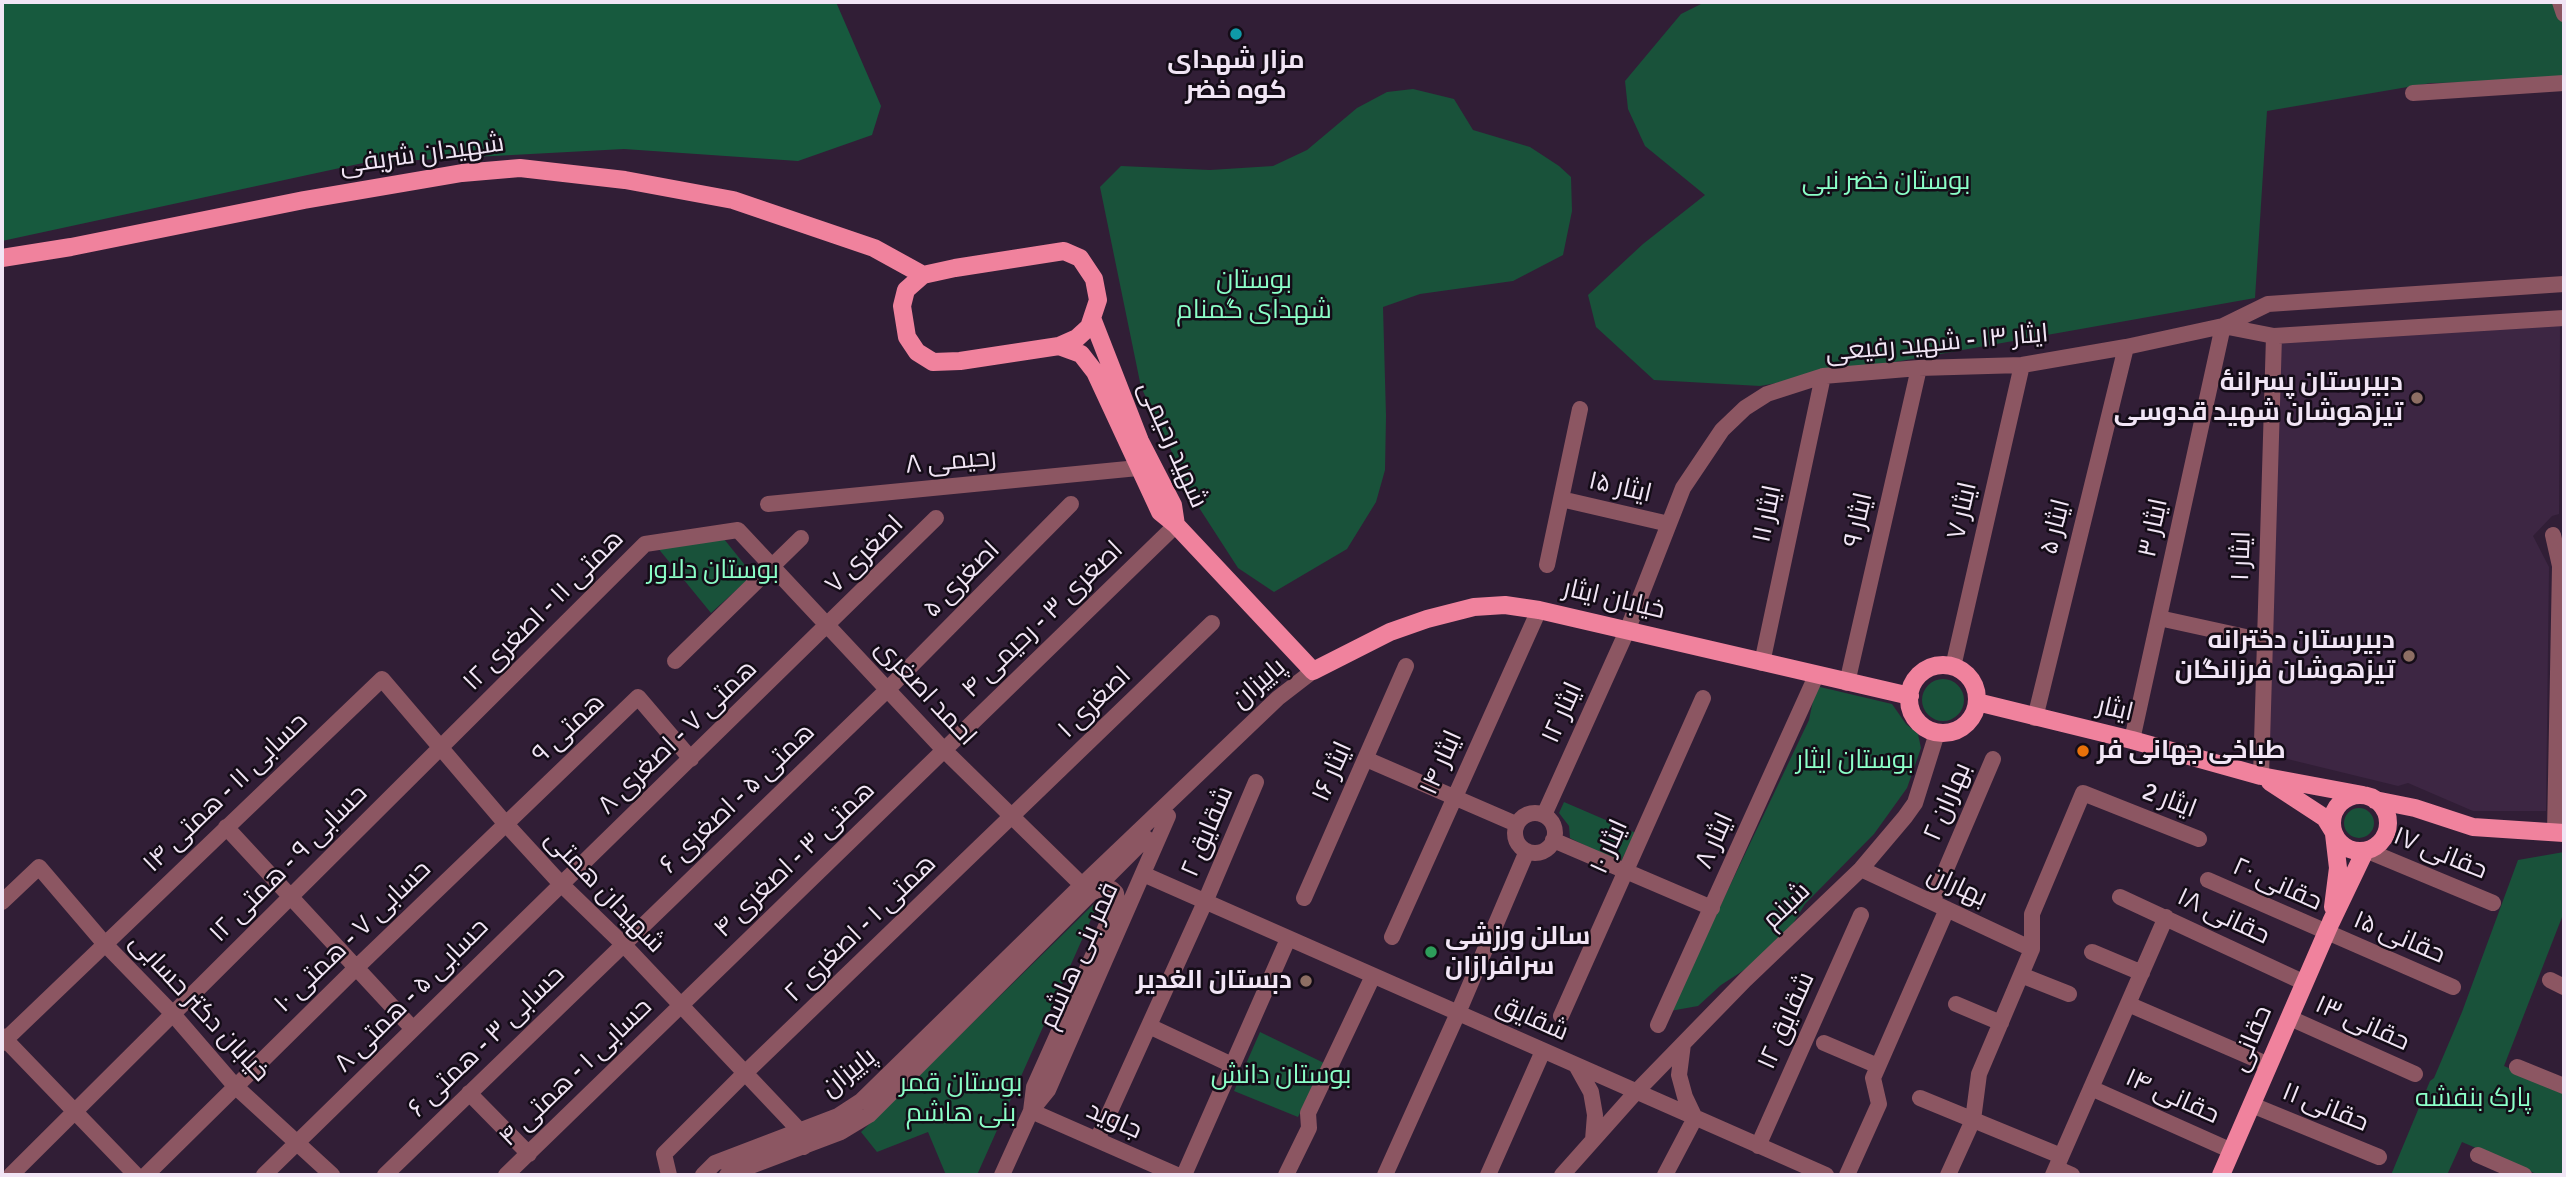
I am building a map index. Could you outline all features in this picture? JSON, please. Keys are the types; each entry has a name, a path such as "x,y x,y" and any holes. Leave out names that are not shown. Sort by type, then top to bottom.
{"main road":[{"name":"شهیدان شریفی","path":"2,258 71,247 304,200 462,173 520,168 625,180 733,200 874,248 923,275"},
{"path":"1064,251 1080,258 1094,279 1098,300 1092,318 1089,327 1077,338 1059,346 960,361 933,362 917,352 906,337 902,306 906,290 923,275 1064,251"},
{"name":"شهید رحیمی","path":"1092,318 1140,441 1173,505 1176,525 1313,671"},
{"path":"1059,346 1081,354 1095,372 1160,512 1176,525"},
{"name":"خیابان ایثار","path":"1313,671 1390,632 1427,619 1474,607 1505,606 1539,610 1910,696"},
{"path":"1943,666 1953,667 1974,684 1977,702 1975,713 1968,723 1959,729 1937,733 1919,723 1914,716 1910,696 1912,687 1924,672 1943,666"},
{"name":"ایثار","path":"1977,702 2132,740 2261,776 2415,808"},
{"path":"2261,776 2325,818 2346,848 2366,851 2375,848 2385,836 2391,815 2396,811 2415,808 2473,827 2560,833"},
{"path":"2329,928 2338,868 2332,820 2338,807 2349,798 2369,798 2383,807 2389,821"},
{"path":"2329,928 2366,851"},
{"name":"حقانی","path":"2221,1175 2329,928"}],"street":[{"path":"2560,2 2564,14"},
{"path":"2413,93 2564,83"},
{"name":"ایثار ۱۳ - شهید رفیعی","path":"1627,631 1683,488 1722,430 1745,408 1767,394 1823,376 1919,368 2022,365 2126,347 2223,326 2268,304 2564,284"},
{"name":"ایثار ۱۳ - شهید رفیعی","path":"2223,326 2274,336 2564,318"},
{"name":"ایثار ۳","path":"2132,740 2223,326"},
{"name":"ایثار ۱","path":"2261,776 2274,336"},
{"name":"ایثار ۵","path":"2035,718 2126,347"},
{"name":"ایثار ۷","path":"1953,667 2022,365"},
{"name":"ایثار ۹","path":"1847,682 1919,368"},
{"name":"ایثار ۱۱","path":"1762,663 1823,376"},
{"name":"ایثار ۱۵","path":"1546,565 1580,409"},
{"name":"رحیمی ۸","path":"768,504 1138,468"},
{"name":"ایثار ۱۵","path":"1561,499 1669,524"},
{"name":"اصغری ۵","path":"887,690 1071,504"},
{"name":"اصغری ۷","path":"828,626 936,518"},
{"name":"اصغری ۳ - رحیمی ۴","path":"944,750 1176,525"},
{"name":"احمد اصغری","path":"738,530 944,750 1086,889"},
{"name":"همتی ۱۱ - اصغری ۱۲","path":"439,748 645,544 738,530"},
{"path":"2553,535 2560,566 2560,833"},
{"path":"675,661 801,538"},
{"name":"ایثار ۱۴","path":"1392,937 1539,610"},
{"path":"2159,618 2264,640"},
{"name":"اصغری ۱","path":"1013,818 1212,624"},
{"name":"همتی ۷ - اصغری ۸","path":"561,884 828,626"},
{"name":"ایثار ۱۲","path":"1544,815 1627,631"},
{"name":"ایثار ۱۶","path":"1304,898 1406,666"},
{"name":"پاییزان","path":"1086,889 1168,816 1285,704 1313,671"},
{"name":"پاییزان","path":"706,1175 715,1163 802,1139 841,1132 869,1115 1086,889 1278,698 1313,671"},
{"name":"ایثار ۸","path":"1658,1025 1815,676"},
{"name":"شهیدان همتی","path":"382,679 505,823 561,884 622,944 802,1139"},
{"name":"حسابی ۱۱ - همتی ۱۴","path":"3,1040 382,679"},
{"name":"همتی ۵ - اصغری ۶","path":"622,944 887,690"},
{"name":"همتی ۹","path":"505,823 638,697 691,759"},
{"name":"ایثار ۱۰","path":"1561,1016 1703,698"},
{"name":"شبنم","path":"1562,1175 1682,1044 1861,869 1915,803 1937,733"},
{"name":"حسابی ۹ - همتی ۱۲","path":"11,1175 439,748"},
{"name":"همتی ۳ - اصغری ۴","path":"680,1006 944,750"},
{"path":"1366,759 1517,824"},
{"name":"بهاران ۲","path":"1931,902 1993,759"},
{"name":"شقایق ۲","path":"1097,1140 1256,782"},
{"name":"ایثار 2","path":"2032,949 2032,914 2082,793 2199,839"},
{"path":"1531,813 1544,815 1552,823 1555,834 1553,840 1540,852 1527,852 1516,840 1517,824 1531,813"},
{"name":"قمر بنی هاشم","path":"1002,1175 1031,1111 1048,1090 1168,816"},
{"name":"همتی ۱ - اصغری ۲","path":"669,1175 664,1154 744,1074 1013,818"},
{"name":"حسابی ۷ - همتی ۱۰","path":"146,1175 505,823"},
{"path":"226,827 413,1029"},
{"path":"1553,840 1712,908"},
{"name":"حقانی ۱۷","path":"2366,851 2493,903"},
{"path":"1385,1175 1527,852"},
{"name":"خیابان دکتر حسابی","path":"2,902 39,867 104,943 172,1013 235,1086 332,1175"},
{"name":"بهاران","path":"1861,869 2032,949"},
{"name":"شقایق","path":"1143,874 1826,1175"},
{"name":"حقانی ۲۰","path":"2208,880 2329,928"},
{"name":"حسابی ۵ - همتی ۸","path":"264,1175 561,884"},
{"name":"قمر بنی هاشم","path":"1031,1111 1034,1087 1116,902 1116,894 1112,889 1086,889"},
{"name":"حقانی ۱۸","path":"2120,897 2305,982"},
{"path":"1847,1175 1879,1104 1872,1078 1947,909"},
{"name":"شقایق ۱۲","path":"1758,1146 1861,915"},
{"path":"2057,1166 2166,917"},
{"name":"حقانی ۱۵","path":"2329,928 2453,987"},
{"path":"1184,1175 1288,939"},
{"name":"حسابی ۳ - همتی ۶","path":"385,1175 622,944"},
{"path":"1948,1175 1973,1120 1979,1074 2032,949"},
{"path":"2092,952 2142,973"},
{"path":"2021,975 2069,994"},
{"path":"1286,1175 1309,1128 1308,1113 1373,976"},
{"path":"1956,1004 2001,1023"},
{"path":"2128,1004 2269,1066"},
{"name":"حسابی ۱ - همتی ۴","path":"506,1175 680,1006"},
{"name":"حقانی ۱۳","path":"2290,1018 2415,1074"},
{"path":"1149,1026 1232,1065"},
{"path":"3,1040 136,1175"},
{"path":"1824,1043 1878,1066"},
{"path":"1665,1175 1696,1118 1685,1097 1679,1075 1682,1044"},
{"path":"1488,1175 1543,1051"},
{"path":"1576,1065 1591,1092 1595,1115 1593,1140"},
{"path":"2517,1067 2564,1086"},
{"name":"حقانی ۱۴","path":"2091,1088 2232,1151"},
{"path":"469,1093 529,1154"},
{"path":"1920,1098 1973,1120 2073,1175"},
{"name":"حقانی ۱۱","path":"2252,1105 2379,1157"},
{"name":"جاوید","path":"1031,1111 1097,1140 1146,1169 1177,1175"},
{"name":"پاییزان","path":"727,1175 802,1139"},
{"path":"2478,1155 2524,1175"},
{"path":"1782,1175 1789,1160"}],"shaded area":[{"name":"دبیرستان دخترانه تیزهوشان فرزانگان","path":"2560,325 2559,514 2552,516 2533,536 2549,567 2546,811 2473,811 2408,783 2398,786 2275,756 2269,746 2275,341"}],"green space":[{"path":"2,2 836,2 881,106 872,135 798,161 624,149 363,163 2,241"},
{"name":"بوستان خضر نبی","path":"1705,2 2564,2 2564,81 2431,83 2267,111 2255,298 1760,386 1654,380 1596,327 1588,295 1643,244 1705,195 1645,146 1628,109 1625,81 1681,14"},
{"name":"بوستان شهدای گمنام","path":"1413,89 1454,99 1473,130 1530,147 1571,177 1572,211 1563,255 1513,281 1420,294 1383,307 1385,470 1376,502 1347,549 1274,592 1238,568 1196,503 1141,387 1100,187 1121,166 1210,170 1273,166 1307,150 1357,108 1387,92"},
{"name":"بوستان دلاور","path":"724,539 753,575 711,613 657,547"},
{"path":"1943,679 1958,685 1964,700 1958,715 1943,721 1928,715 1922,700 1928,685"},
{"name":"بوستان ایثار","path":"1816,686 1892,704 1906,724 1918,734 1921,748 1907,788 1874,834 1805,904 1778,948 1721,985 1698,1006 1670,1011 1809,720"},
{"path":"1564,802 1636,833 1620,863 1570,838 1569,826 1559,813"},
{"path":"2359,808 2370,812 2374,823 2370,834 2359,838 2348,834 2344,823 2348,812"},
{"name":"پارک بنفشه","path":"2564,852 2564,912 2504,1066 2564,1091 2564,1175 2539,1175 2462,1142 2447,1175 2391,1175 2462,1012 2518,860"},
{"name":"بوستان قمر بنی هاشم","path":"1101,897 977,1175 946,1175 928,1132 877,1152 861,1132"},
{"name":"بوستان دانش","path":"1260,1032 1324,1063 1298,1117 1234,1091"}],"place":[{"name":"مزار شهدای کوه خضر","path":"1236,34"},
{"name":"دبیرستان پسرانهٔ تیزهوشان شهید قدوسی","path":"2417,398"},
{"name":"دبیرستان دخترانه تیزهوشان فرزانگان","path":"2409,656"},
{"name":"طباخی جهانی فر","path":"2083,751"},
{"name":"سالن ورزشی سرافرازان","path":"1431,952"},
{"name":"دبستان الغدیر","path":"1306,981"}]}
